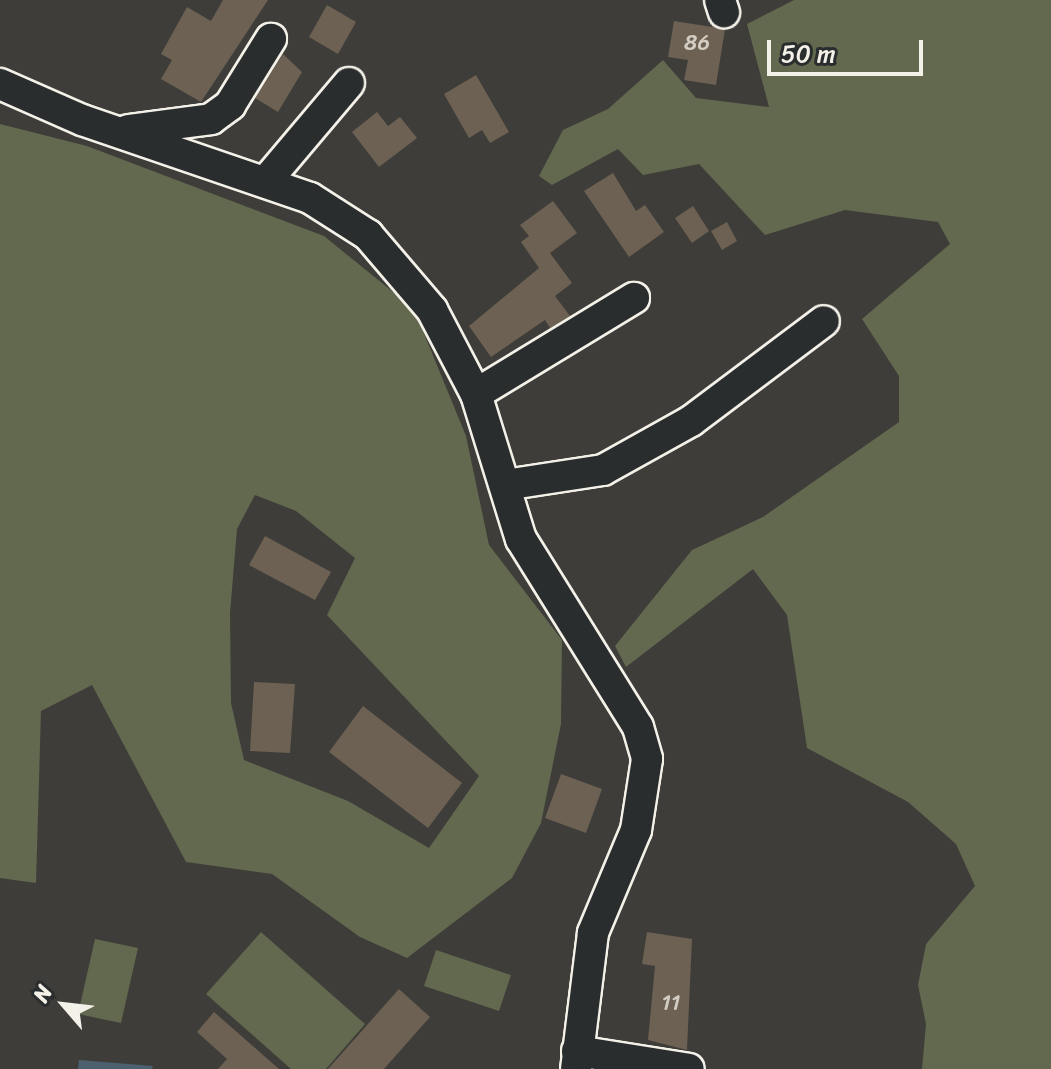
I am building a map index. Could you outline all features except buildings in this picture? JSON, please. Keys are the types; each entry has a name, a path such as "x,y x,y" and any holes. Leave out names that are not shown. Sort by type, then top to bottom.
{"street":[{"path":"115,131 211,119 230,105 271,39"},
{"path":"267,180 349,83"},
{"path":"0,84 34,102 267,180 345,219 395,262 432,310 476,394 535,567 617,690 647,759 636,830 593,933 577,1060 689,1069"},
{"path":"0,101 34,102"},
{"path":"476,394 634,298"},
{"path":"505,485 603,470 691,421 824,321"}],"green space":[{"path":"794,0 1051,0 1051,1069 922,1069 926,1024 918,985 926,944 975,886 956,844 908,802 807,748 787,615 753,569 626,667 615,646 692,550 763,517 899,422 899,376 862,319 950,244 938,222 845,210 765,235 699,164 643,175 618,149 552,185 539,176 563,130 608,109 663,60 696,98 769,107 747,24"},
{"path":"0,124 87,146 324,236 414,309 466,436 489,545 562,640 561,724 541,823 512,878 407,958 360,937 272,874 186,862 92,685 41,711 36,883 0,878","holes":["255,495 296,511 355,558 327,615 479,776 429,848 348,801 244,760 231,703 230,613 237,529"]},
{"path":"261,932 365,1024 326,1069 291,1069 206,994"},
{"path":"95,939 138,948 121,1023 78,1014"},
{"path":"436,950 511,975 499,1011 424,986"}],"water":[{"path":"79,1060 153,1066 152,1069 78,1069"}]}
